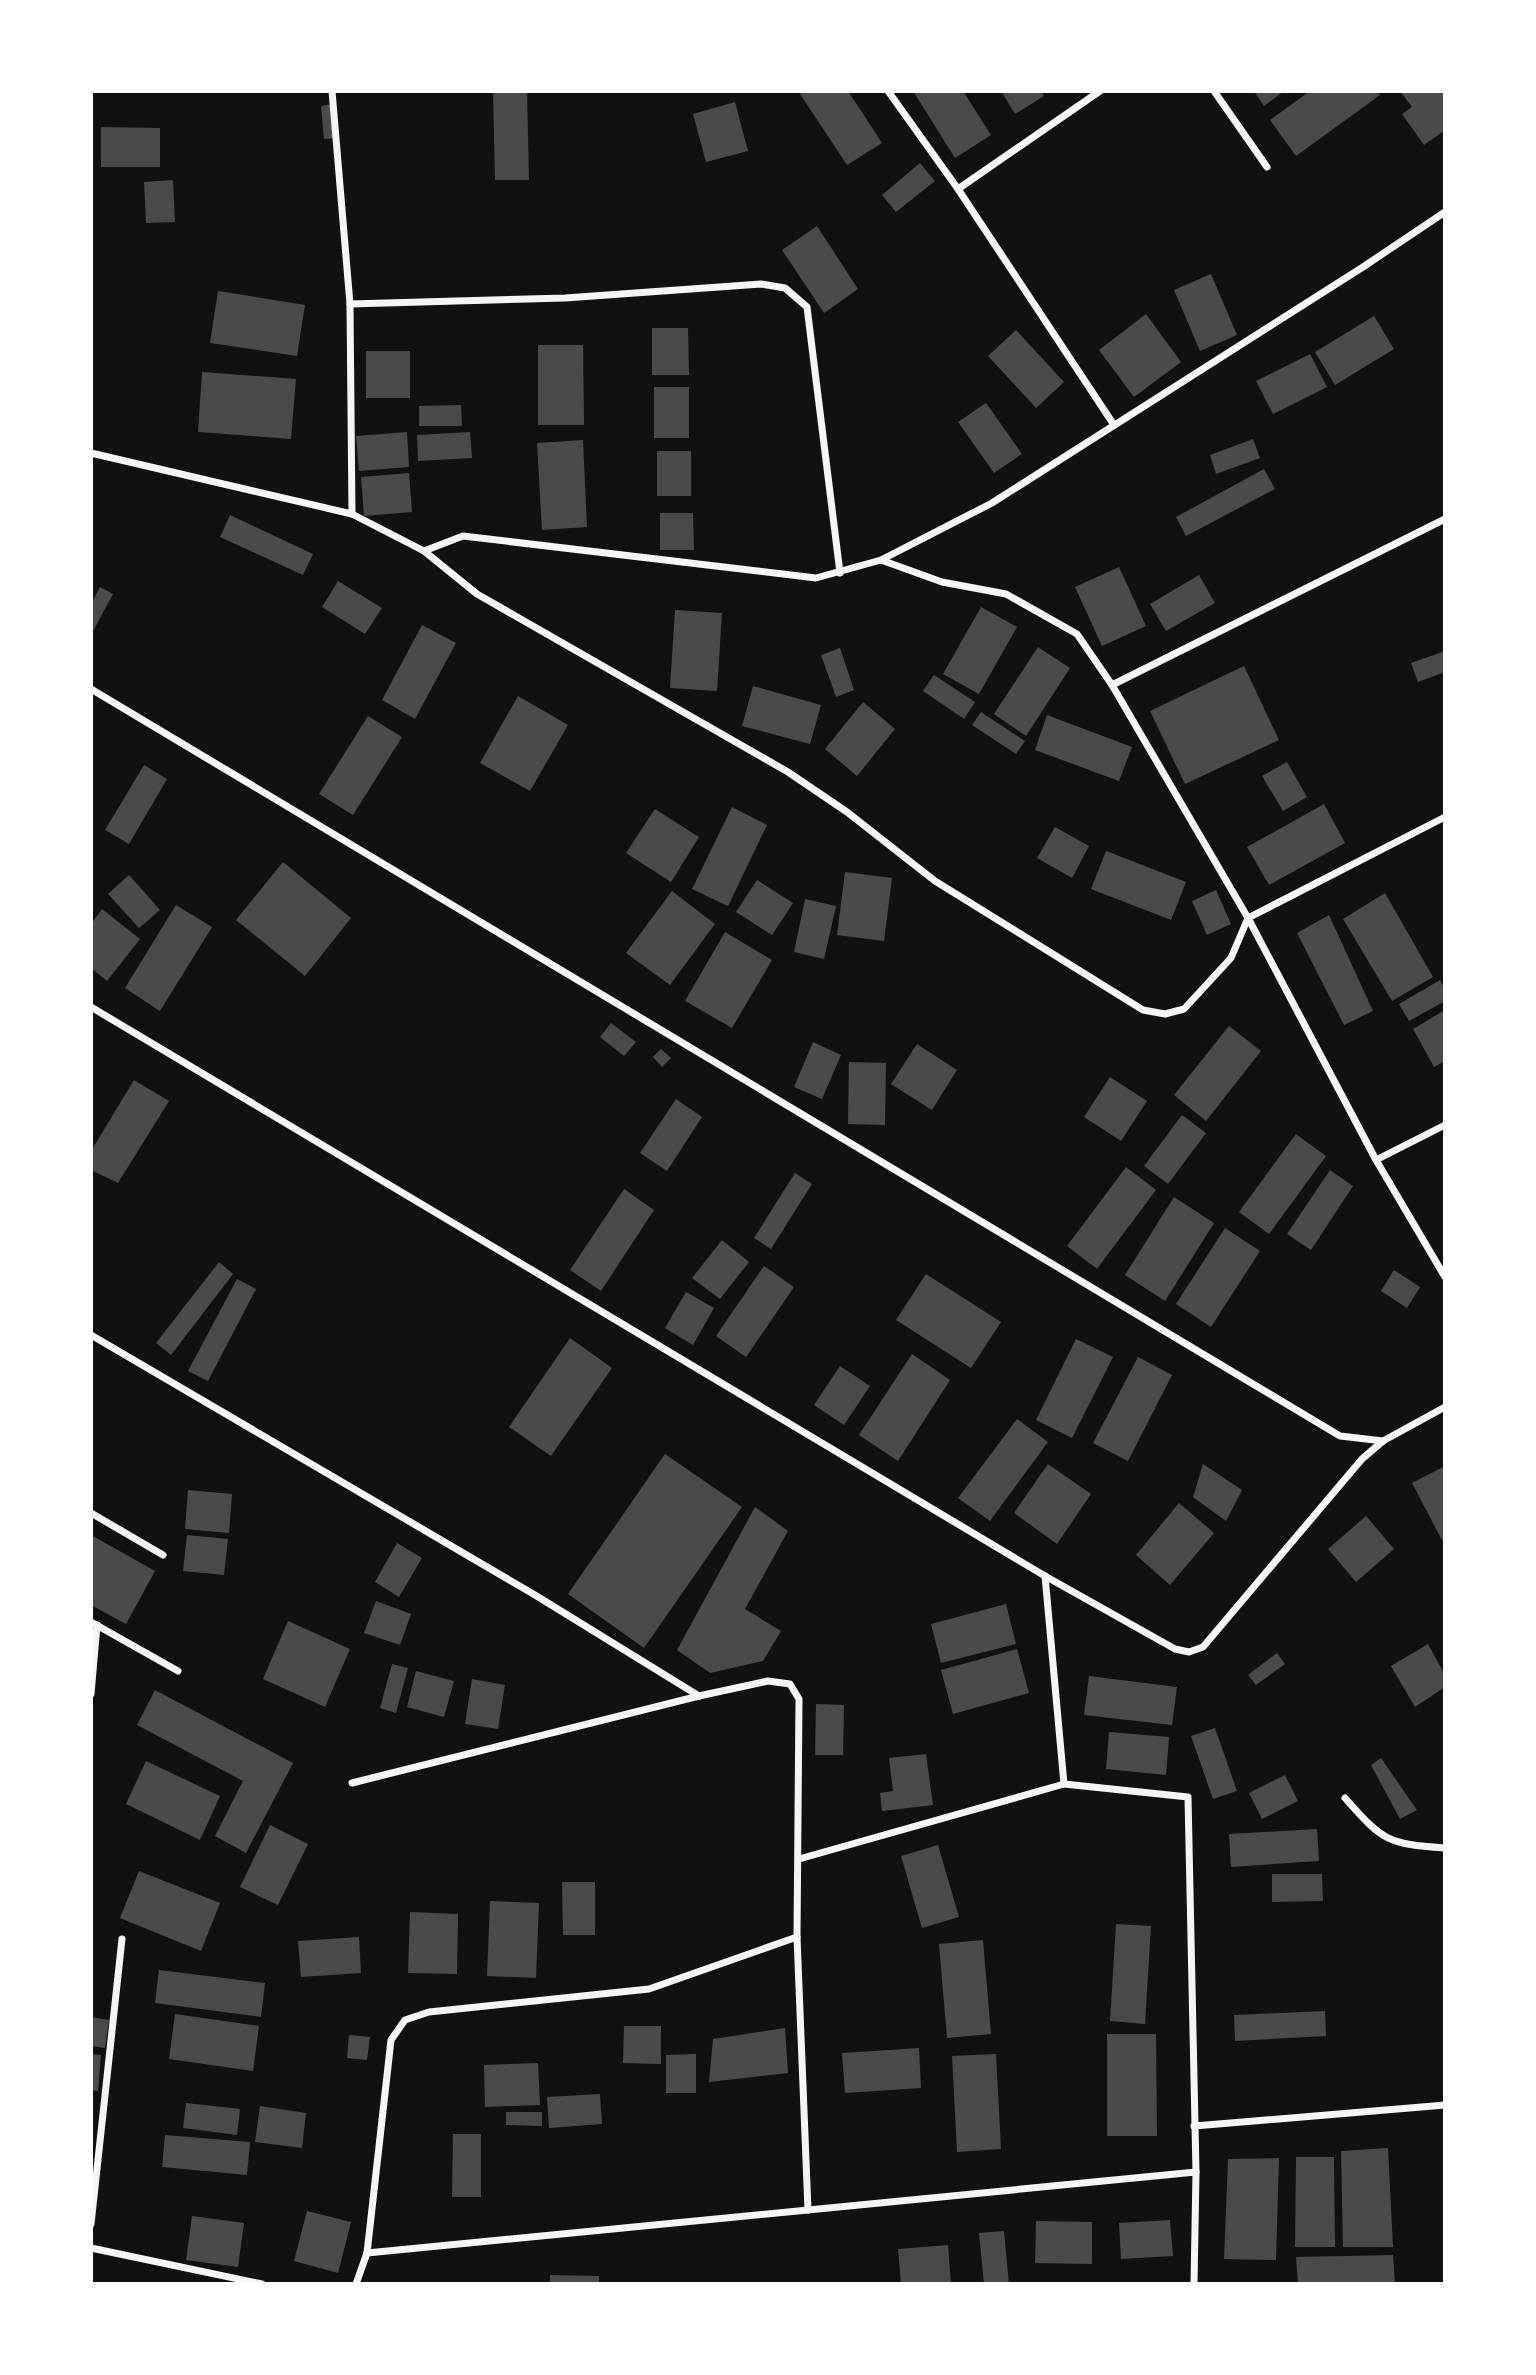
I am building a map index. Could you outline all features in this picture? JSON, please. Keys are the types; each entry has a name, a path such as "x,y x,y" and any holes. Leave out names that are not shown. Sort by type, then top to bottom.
{"street":[{"path":"332,91 350,304 352,514"},
{"path":"888,91 958,189 1114,425"},
{"path":"958,189 1100,91"},
{"path":"1214,91 1267,167"},
{"path":"424,551 463,536 816,578 881,560 992,503 1445,212"},
{"path":"350,304 565,298 761,284 785,288 807,307 840,573"},
{"path":"91,453 352,514 424,551 477,594 788,772 847,812 935,881 1143,1010 1165,1014 1184,1009 1231,958 1248,918 1445,817"},
{"path":"1112,685 1445,519"},
{"path":"881,560 942,582 1006,594 1077,634 1112,685 1248,918 1376,1160 1445,1278"},
{"path":"91,689 1340,1436 1384,1440"},
{"path":"91,1007 1045,1576 1175,1649 1189,1652 1203,1647 1362,1459 1384,1440 1445,1407"},
{"path":"1376,1160 1445,1125"},
{"path":"91,1335 535,1595 699,1696"},
{"path":"91,1514 163,1555"},
{"path":"1045,1576 1064,1784"},
{"path":"91,1693 94,1624 178,1671"},
{"path":"352,1783 699,1696 768,1682 790,1684 799,1699 797,1937 808,2210"},
{"path":"799,1859 1064,1784 1188,1797 1196,2172 1194,2284"},
{"path":"1345,1798 1376,1833 1390,1841 1445,1848"},
{"path":"356,2284 367,2253 391,2040 405,2020 429,2012 649,1989 797,1937"},
{"path":"91,2224 122,1939"},
{"path":"1194,2126 1445,2105"},
{"path":"367,2253 1196,2172"},
{"path":"91,2248 262,2284"}],"building":[{"path":"493,91 527,91 529,180 495,180"},
{"path":"805,91 848,91 882,143 847,165 800,94"},
{"path":"913,91 963,91 991,135 955,158"},
{"path":"1001,91 1041,91 1044,96 1015,114"},
{"path":"1254,91 1284,91 1264,106"},
{"path":"1310,91 1377,91 1380,95 1296,156 1270,120"},
{"path":"1400,91 1445,91 1445,130 1424,145 1402,114 1412,107"},
{"path":"735,102 748,151 706,162 693,114"},
{"path":"332,104 335,138 324,139 321,106"},
{"path":"101,127 160,128 160,167 101,167"},
{"path":"920,163 935,181 896,212 882,195"},
{"path":"173,180 175,222 146,223 144,182"},
{"path":"817,226 858,289 824,313 782,250"},
{"path":"1211,274 1237,335 1200,351 1174,290"},
{"path":"218,291 305,305 297,356 210,343"},
{"path":"1146,314 1181,362 1134,397 1099,350"},
{"path":"1374,316 1394,349 1335,385 1315,352"},
{"path":"652,328 688,328 689,375 652,375"},
{"path":"1016,330 1064,382 1036,408 988,356"},
{"path":"538,345 583,345 584,425 538,425"},
{"path":"366,351 410,351 410,398 366,398"},
{"path":"1310,354 1327,387 1273,414 1256,381"},
{"path":"202,372 296,379 291,439 198,432"},
{"path":"654,387 689,387 689,438 654,438"},
{"path":"986,403 1022,454 994,473 958,422"},
{"path":"461,405 462,426 419,426 419,406"},
{"path":"407,432 409,467 359,471 356,436"},
{"path":"470,432 472,458 418,461 417,435"},
{"path":"1253,439 1260,458 1216,474 1210,455"},
{"path":"583,440 587,527 542,530 537,443"},
{"path":"657,451 691,451 691,496 657,496"},
{"path":"1264,469 1275,489 1186,536 1176,517"},
{"path":"409,473 412,512 364,516 361,477"},
{"path":"660,513 693,513 694,550 660,550"},
{"path":"230,515 313,554 303,575 220,537"},
{"path":"1119,567 1146,626 1102,646 1075,587"},
{"path":"1199,575 1215,603 1166,631 1150,604"},
{"path":"338,581 382,608 365,634 322,607"},
{"path":"100,587 113,594 91,635 91,604"},
{"path":"981,607 1017,627 979,694 943,674"},
{"path":"675,610 722,613 717,691 670,688"},
{"path":"422,625 456,643 415,719 382,700"},
{"path":"1038,647 1070,668 1026,736 994,714"},
{"path":"840,648 854,690 836,697 821,655"},
{"path":"1445,651 1445,672 1418,682 1411,663"},
{"path":"1244,666 1279,740 1185,784 1150,711"},
{"path":"934,675 975,702 964,719 923,691"},
{"path":"753,686 821,705 810,744 742,726"},
{"path":"518,696 568,725 530,791 480,763"},
{"path":"863,702 895,729 857,776 825,749"},
{"path":"981,712 1025,741 1016,754 972,725"},
{"path":"1047,715 1132,747 1119,781 1035,750"},
{"path":"368,716 402,737 353,815 319,794"},
{"path":"1287,762 1307,797 1283,811 1262,776"},
{"path":"144,765 167,779 129,844 105,830"},
{"path":"1324,804 1345,843 1269,885 1247,847"},
{"path":"732,807 767,825 728,906 692,889"},
{"path":"655,809 699,837 671,882 626,853"},
{"path":"1055,827 1089,846 1072,878 1037,858"},
{"path":"1106,851 1186,882 1171,920 1091,889"},
{"path":"283,862 351,918 305,976 236,920"},
{"path":"845,872 892,878 884,941 837,935"},
{"path":"129,875 160,910 139,928 108,894"},
{"path":"757,880 793,903 772,935 736,912"},
{"path":"1216,890 1231,924 1207,935 1192,901"},
{"path":"672,891 715,924 670,985 626,953"},
{"path":"1385,893 1433,977 1392,1001 1343,919"},
{"path":"805,899 836,906 824,959 794,952"},
{"path":"176,905 212,927 160,1011 125,988"},
{"path":"102,909 140,939 107,981 91,968 91,924"},
{"path":"1329,915 1373,1011 1344,1025 1297,933"},
{"path":"725,932 772,960 732,1028 685,1001"},
{"path":"1440,980 1445,989 1445,1001 1409,1021 1399,1004"},
{"path":"1445,1010 1445,1061 1434,1067 1413,1029"},
{"path":"611,1023 636,1042 624,1056 600,1037"},
{"path":"1229,1026 1261,1051 1206,1121 1174,1095"},
{"path":"813,1042 841,1055 822,1099 794,1087"},
{"path":"917,1044 957,1070 932,1110 891,1084"},
{"path":"661,1049 671,1058 662,1067 653,1057"},
{"path":"849,1062 886,1063 885,1125 848,1124"},
{"path":"1110,1077 1147,1101 1121,1141 1084,1117"},
{"path":"134,1080 169,1101 118,1183 91,1170 91,1151"},
{"path":"676,1099 702,1117 667,1171 640,1153"},
{"path":"1182,1115 1206,1133 1168,1184 1144,1166"},
{"path":"1296,1134 1326,1156 1269,1234 1239,1212"},
{"path":"1126,1167 1156,1190 1097,1269 1067,1246"},
{"path":"1330,1170 1353,1186 1311,1250 1287,1234"},
{"path":"795,1173 812,1184 771,1249 754,1238"},
{"path":"624,1189 654,1210 601,1291 570,1270"},
{"path":"1174,1197 1214,1223 1165,1301 1125,1275"},
{"path":"1225,1228 1260,1251 1211,1327 1176,1304"},
{"path":"722,1240 749,1262 720,1299 692,1278"},
{"path":"219,1262 233,1274 171,1355 156,1343"},
{"path":"764,1266 794,1287 746,1357 716,1336"},
{"path":"1394,1270 1420,1287 1407,1308 1381,1291"},
{"path":"926,1274 1001,1322 971,1368 896,1320"},
{"path":"237,1279 256,1289 208,1381 188,1371"},
{"path":"686,1292 714,1308 693,1345 665,1328"},
{"path":"570,1338 612,1368 551,1456 509,1427"},
{"path":"1076,1339 1113,1357 1072,1438 1036,1420"},
{"path":"912,1354 950,1380 898,1461 859,1435"},
{"path":"1138,1357 1172,1375 1128,1461 1093,1443"},
{"path":"840,1366 870,1386 844,1425 814,1405"},
{"path":"1017,1419 1048,1442 990,1521 958,1498"},
{"path":"665,1454 742,1507 644,1648 568,1594"},
{"path":"1048,1464 1091,1494 1057,1544 1014,1513"},
{"path":"1203,1464 1242,1490 1226,1521 1193,1497"},
{"path":"1445,1466 1445,1546 1412,1483"},
{"path":"188,1490 232,1494 229,1533 185,1529"},
{"path":"1179,1503 1214,1533 1170,1585 1136,1555"},
{"path":"755,1507 788,1531 745,1609 781,1631 763,1661 710,1673 677,1650"},
{"path":"1366,1516 1394,1549 1356,1582 1328,1549"},
{"path":"91,1535 155,1571 126,1624 91,1605"},
{"path":"187,1535 228,1539 224,1575 183,1571"},
{"path":"397,1543 422,1558 399,1597 375,1582"},
{"path":"376,1601 411,1614 400,1645 364,1633"},
{"path":"1006,1604 1016,1644 941,1663 931,1624"},
{"path":"288,1621 350,1649 325,1707 263,1679"},
{"path":"1428,1644 1445,1675 1445,1687 1415,1707 1391,1666"},
{"path":"1017,1649 1029,1693 953,1714 941,1670"},
{"path":"1277,1653 1285,1664 1256,1685 1248,1675"},
{"path":"392,1664 408,1668 396,1713 380,1708"},
{"path":"416,1671 454,1681 444,1717 407,1707"},
{"path":"1089,1676 1177,1687 1172,1725 1084,1715"},
{"path":"472,1679 505,1685 498,1729 465,1724"},
{"path":"155,1690 293,1763 246,1853 215,1836 243,1781 137,1725"},
{"path":"816,1704 844,1705 843,1755 815,1755"},
{"path":"1215,1728 1237,1791 1213,1799 1191,1736"},
{"path":"1109,1732 1169,1737 1166,1775 1106,1769"},
{"path":"926,1754 933,1805 882,1811 880,1793 893,1791 889,1758"},
{"path":"1381,1758 1417,1810 1400,1819 1371,1765"},
{"path":"146,1761 220,1796 200,1840 126,1804"},
{"path":"1285,1775 1298,1801 1262,1819 1249,1793"},
{"path":"270,1825 308,1844 278,1905 240,1887"},
{"path":"1317,1829 1319,1861 1231,1867 1229,1834"},
{"path":"938,1845 959,1917 922,1928 901,1856"},
{"path":"139,1871 220,1903 201,1951 120,1918"},
{"path":"1272,1874 1322,1874 1323,1901 1272,1902"},
{"path":"562,1882 595,1882 595,1935 563,1935"},
{"path":"490,1901 539,1903 536,1978 487,1976"},
{"path":"410,1912 458,1914 457,1974 408,1973"},
{"path":"1116,1924 1151,1926 1145,2024 1110,2021"},
{"path":"359,1937 361,1973 301,1977 298,1941"},
{"path":"983,1940 991,2034 947,2038 939,1944"},
{"path":"159,1970 265,1983 261,2017 155,2003"},
{"path":"1325,2011 1326,2036 1235,2041 1234,2015"},
{"path":"175,2014 259,2026 253,2071 169,2059"},
{"path":"91,2017 109,2020 105,2048 91,2046"},
{"path":"624,2026 661,2026 661,2064 623,2063"},
{"path":"785,2028 788,2073 709,2082 713,2039"},
{"path":"1107,2034 1156,2034 1157,2136 1107,2136"},
{"path":"349,2035 370,2037 367,2060 347,2058"},
{"path":"919,2048 921,2088 845,2093 842,2053"},
{"path":"91,2054 101,2055 98,2091 91,2090"},
{"path":"696,2054 696,2093 666,2093 666,2055"},
{"path":"996,2054 1001,2149 957,2152 952,2056"},
{"path":"538,2063 540,2105 485,2107 484,2065"},
{"path":"600,2094 602,2124 549,2128 547,2097"},
{"path":"186,2103 240,2109 237,2135 183,2128"},
{"path":"260,2106 306,2113 302,2148 255,2142"},
{"path":"506,2112 542,2112 542,2126 506,2125"},
{"path":"453,2134 481,2134 481,2197 452,2197"},
{"path":"165,2135 250,2142 247,2175 162,2167"},
{"path":"1388,2148 1393,2247 1343,2247 1341,2151"},
{"path":"1296,2157 1334,2157 1335,2247 1295,2247"},
{"path":"1279,2158 1276,2260 1224,2259 1228,2159"},
{"path":"307,2211 351,2222 338,2273 294,2261"},
{"path":"192,2216 244,2223 238,2267 186,2260"},
{"path":"1170,2220 1173,2256 1121,2259 1119,2223"},
{"path":"1036,2221 1092,2222 1092,2264 1035,2263"},
{"path":"1004,2231 1009,2284 984,2284 979,2233"},
{"path":"948,2245 951,2284 901,2284 898,2249"},
{"path":"1393,2255 1395,2284 1298,2284 1296,2257"},
{"path":"550,2275 599,2276 599,2284 550,2284"}]}
